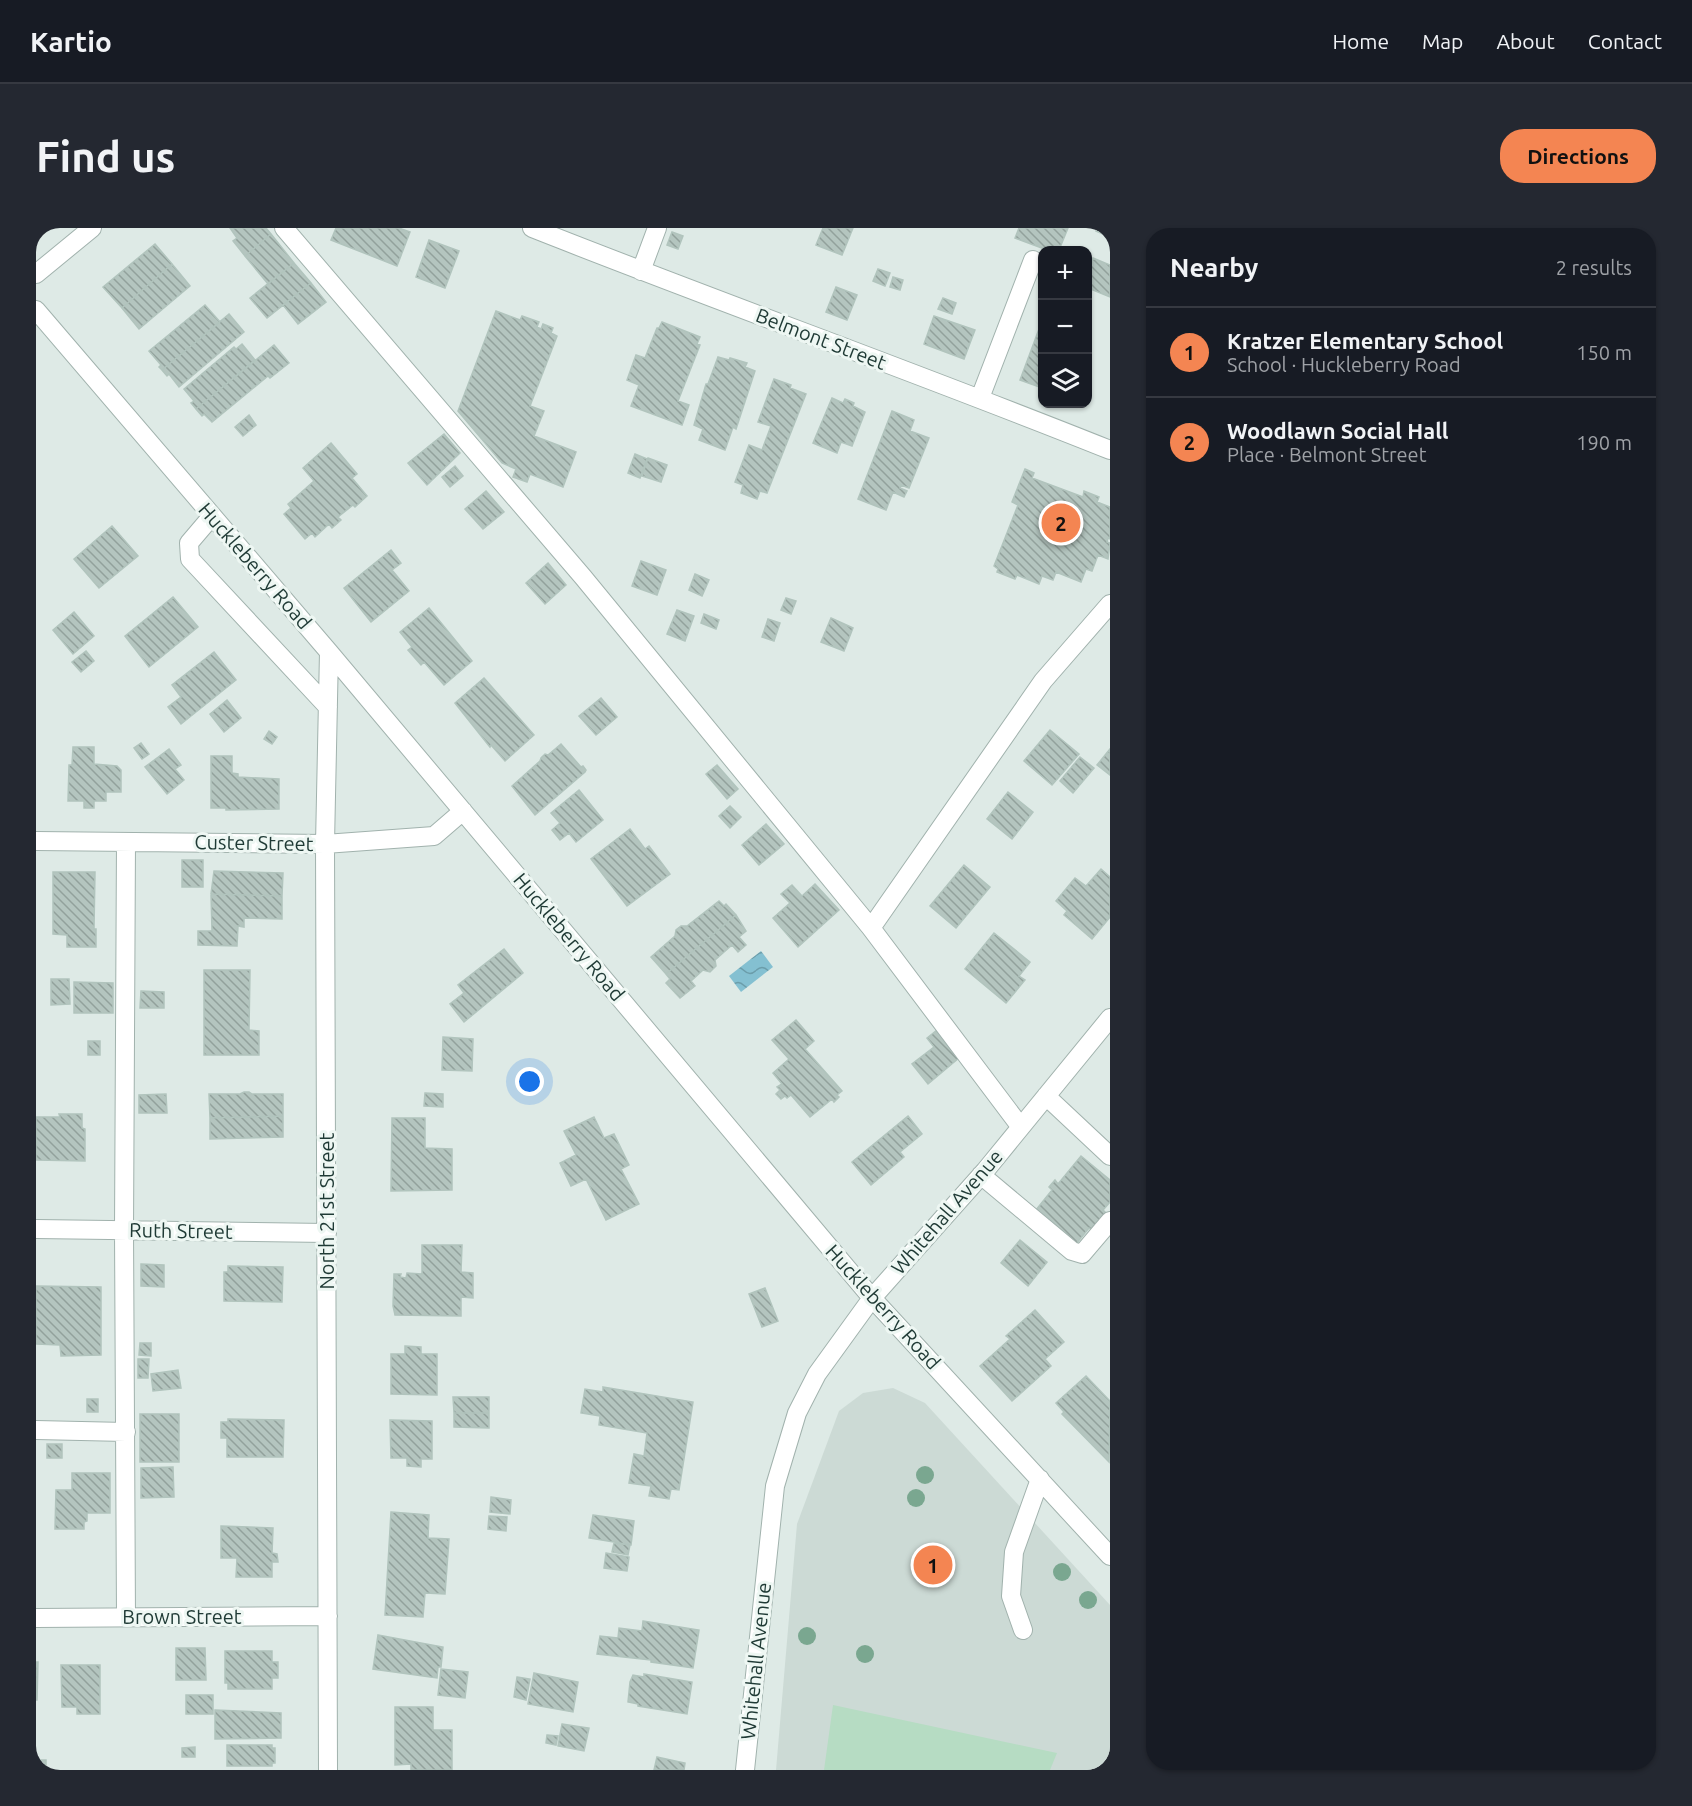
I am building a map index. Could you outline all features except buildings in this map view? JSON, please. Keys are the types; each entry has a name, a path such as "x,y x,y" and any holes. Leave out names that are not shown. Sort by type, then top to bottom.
{"street":[{"path":"36,274 92,228"},
{"path":"284,228 583,578 871,928 1020,1126"},
{"name":"Belmont Street","path":"532,228 980,398 1110,450"},
{"path":"641,271 657,228"},
{"path":"980,398 1033,260"},
{"name":"Huckleberry Road","path":"36,310 329,652 872,1298 1110,1556"},
{"path":"212,516 196,532 189,543 190,559 328,707"},
{"path":"871,928 1043,681 1110,604"},
{"name":"North 21st Street","path":"328,1770 325,844 329,652"},
{"name":"Custer Street","path":"36,841 325,844 434,836 463,811"},
{"path":"126,842 124,1230 126,1617"},
{"name":"Whitehall Avenue","path":"745,1770 775,1486 797,1413 818,1374 872,1298 981,1175 1110,1018"},
{"path":"1046,1096 1110,1156"},
{"path":"981,1175 1072,1251 1082,1254 1110,1221"},
{"name":"Ruth Street","path":"36,1229 327,1233"},
{"path":"36,1430 126,1432"},
{"path":"1023,1630 1011,1596 1014,1552 1040,1479"},
{"name":"Brown Street","path":"36,1618 328,1616"}],"shaded area":[{"path":"893,1388 925,1403 1110,1605 1110,1770 776,1770 797,1524 839,1411 863,1393"}],"green space":[{"path":"833,1705 1057,1753 1050,1770 824,1770"}],"water":[{"path":"761,951 773,967 741,992 729,976"}],"place":[{"name":"Woodlawn Social Hall","path":"1061,523"},
{"name":"Kratzer Elementary School","path":"933,1565"}]}
